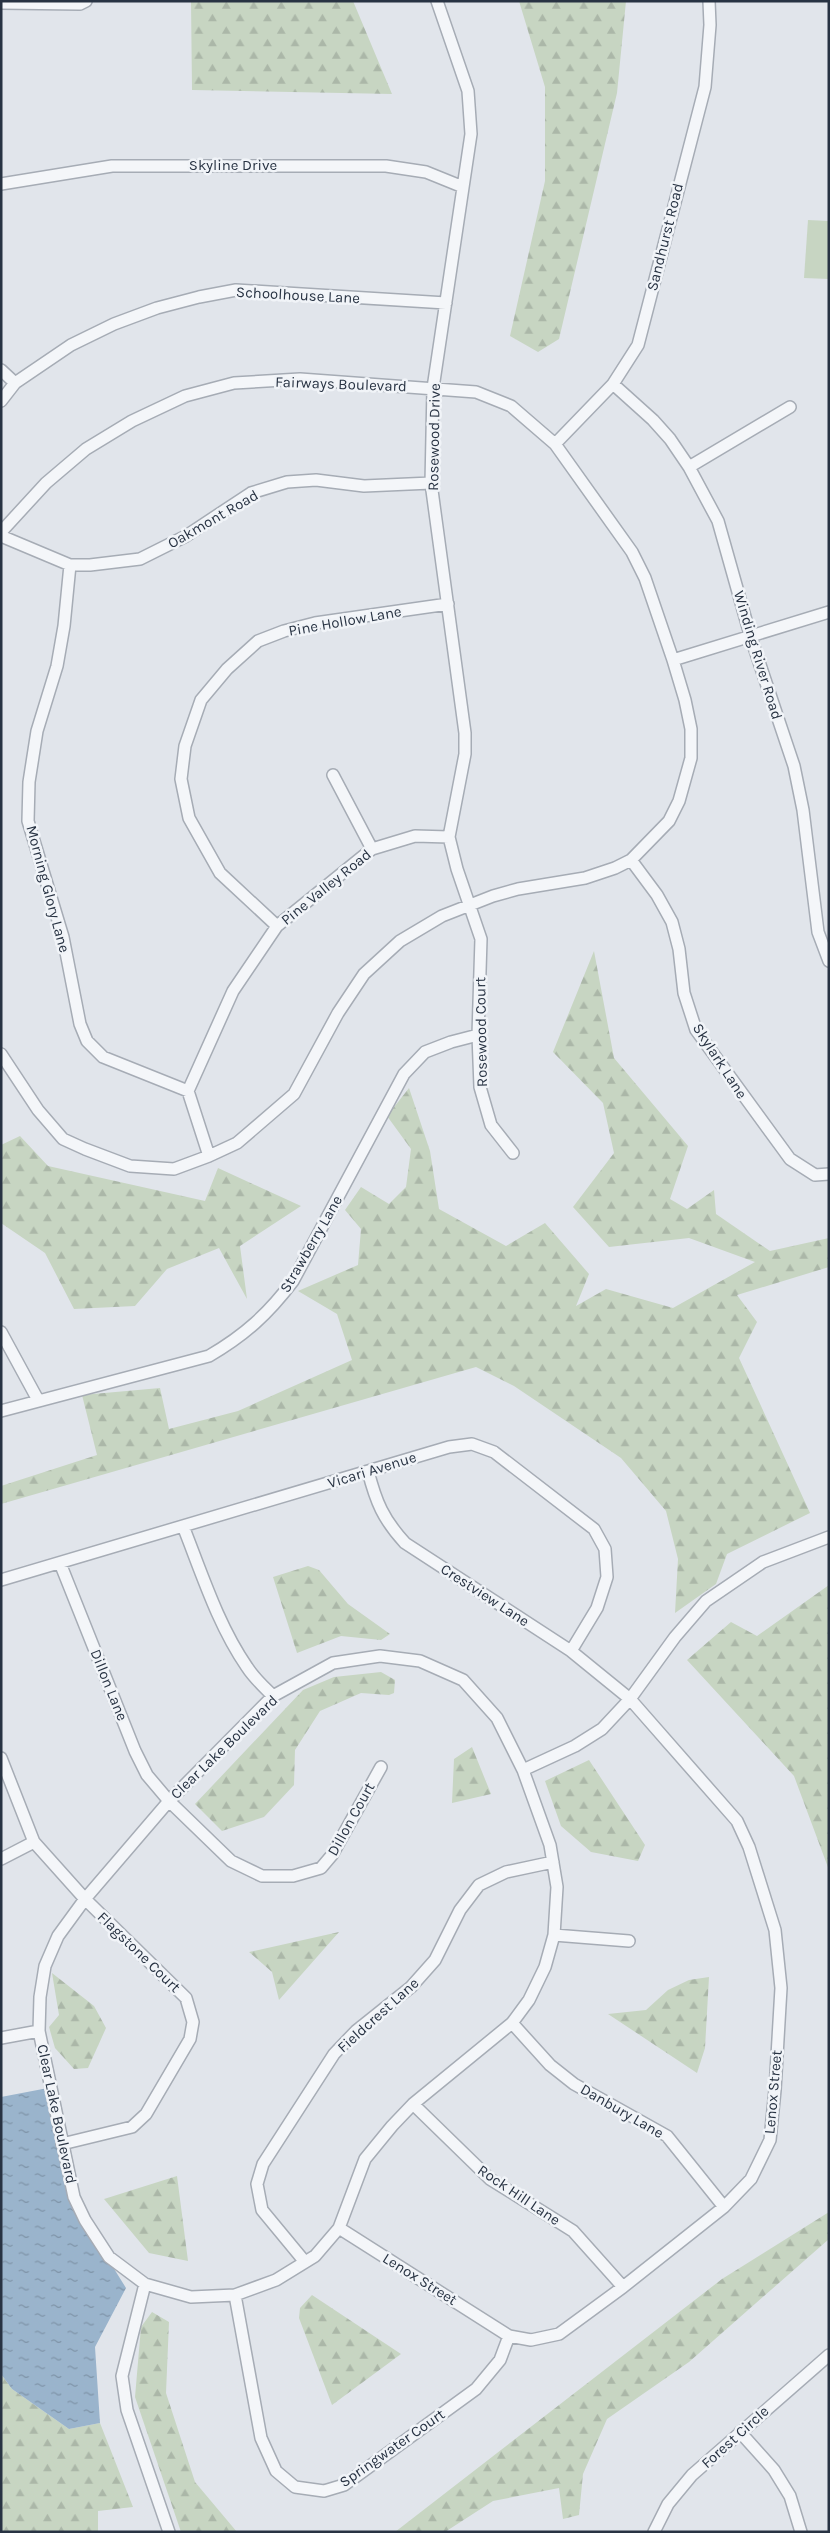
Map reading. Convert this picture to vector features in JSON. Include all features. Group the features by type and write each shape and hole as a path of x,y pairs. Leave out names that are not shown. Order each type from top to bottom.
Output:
{"street":[{"path":"1,3 80,4 86,1"},
{"name":"Rosewood Drive","path":"437,1 468,91 472,134 434,388 431,483 460,690 465,754 449,837 457,869 470,905"},
{"name":"Sandhurst Road","path":"555,444 613,384 638,345 705,87 710,25 709,1"},
{"name":"Skyline Drive","path":"1,184 112,166 386,166 426,172 463,187"},
{"name":"Schoolhouse Lane","path":"1,400 14,383 71,345 114,324 157,308 236,290 446,303"},
{"path":"1,370 14,383"},
{"name":"Fairways Boulevard","path":"1,532 46,483 86,448 132,421 185,396 234,383 300,379 434,388 476,392 494,397 511,406 555,444 632,552 645,578 673,660 692,729 691,758 686,780 669,821 631,860 615,868 585,878 518,889 470,905 442,916 400,941 364,974 338,1013 294,1094 238,1143 174,1169 130,1166 85,1150 63,1139 38,1110 1,1054"},
{"name":"Winding River Road","path":"613,384 653,420 670,439 689,467 718,521 752,638 794,766 803,810 818,932 829,961"},
{"path":"689,467 790,407"},
{"name":"Oakmont Road","path":"1,536 70,565 140,558 186,536 251,493 287,482 316,480 364,486 431,483"},
{"name":"Morning Glory Lane","path":"70,565 64,626 57,666 36,731 29,782 28,821 63,937 80,1024 87,1041 103,1057 188,1091"},
{"name":"Pine Hollow Lane","path":"277,926 220,873 189,818 181,779 184,746 202,700 227,670 258,641 284,631 315,623 448,604"},
{"path":"673,660 752,638 829,612"},
{"path":"333,775 372,849"},
{"name":"Pine Valley Road","path":"188,1091 234,991 277,926 372,849 415,836 449,837"},
{"name":"Skylark Lane","path":"631,860 657,895 672,922 679,949 684,992 696,1030 790,1159 815,1175 829,1174"},
{"name":"Rosewood Court","path":"470,905 481,939 478,1035 480,1087 492,1125 513,1153"},
{"name":"Strawberry Lane","path":"1,1411 209,1356 239,1339 272,1308 293,1281 404,1074 426,1052 451,1042 478,1035"},
{"path":"188,1091 209,1156"},
{"path":"1,1332 38,1400"},
{"name":"Vicari Avenue","path":"1,1580 449,1447 472,1444 494,1452 594,1529 605,1549 607,1577 597,1608 571,1651"},
{"name":"Crestview Lane","path":"368,1471 376,1501 387,1524 404,1543 571,1651 630,1699"},
{"path":"183,1526 216,1611 232,1642 248,1669 273,1696"},
{"path":"523,1770 575,1746 602,1729 630,1699 675,1637 706,1601 763,1562 829,1537"},
{"name":"Dillon Lane","path":"60,1563 135,1751 147,1775 169,1801"},
{"name":"Clear Lake Boulevard","path":"380,1656 420,1661 463,1680 496,1718 523,1770 550,1845 557,1887 554,1934 545,1967 529,2000 512,2023 413,2104 365,2160 339,2228 315,2256 276,2280 235,2295 191,2297 145,2284 109,2257 85,2220 74,2197 40,2031 40,1997 44,1966 58,1936 85,1899 169,1801 273,1696 333,1663 380,1656"},
{"name":"Lenox Street","path":"339,2228 509,2336 531,2340 559,2334 623,2287 724,2207 752,2179 770,2140 781,1988 775,1930 750,1847 736,1821 630,1699"},
{"path":"1,1758 34,1842 1,1859"},
{"name":"Dillon Court","path":"169,1801 231,1861 262,1876 293,1876 321,1868 332,1855 380,1767"},
{"name":"Flagstone Court","path":"34,1842 85,1899 186,1998 193,2022 190,2039 146,2114 132,2127 62,2144"},
{"name":"Fieldcrest Lane","path":"305,2262 262,2210 257,2184 263,2164 334,2054 356,2031 412,1987 435,1960 460,1910 479,1885 506,1872 553,1862"},
{"path":"554,1934 628,1941"},
{"name":"Danbury Lane","path":"512,2023 550,2065 574,2084 667,2136 724,2207"},
{"path":"1,2038 40,2031"},
{"name":"Rock Hill Lane","path":"413,2104 490,2179 573,2231 623,2287"},
{"path":"145,2284 122,2376 127,2410 169,2532"},
{"name":"Springwater Court","path":"235,2295 261,2438 276,2471 295,2487 324,2491 344,2485 476,2389 500,2360 509,2336"},
{"name":"Forest Circle","path":"654,2532 668,2504 692,2475 829,2355"},
{"path":"740,2432 774,2470 786,2489 801,2532"}],"green space":[{"path":"191,1 353,1 392,94 192,90"},
{"path":"519,1 626,1 617,93 559,339 538,352 510,336 545,181 545,87"},
{"path":"808,220 829,221 829,279 804,278"},
{"path":"594,951 614,1058 688,1146 670,1199 687,1209 714,1190 716,1214 770,1251 829,1238 829,1267 737,1295 757,1322 739,1358 810,1513 727,1554 716,1584 675,1613 678,1559 666,1511 621,1458 514,1386 476,1367 1,1504 1,1486 97,1455 82,1395 160,1388 169,1429 238,1411 352,1360 337,1314 298,1291 358,1265 361,1229 345,1210 361,1187 389,1204 406,1187 411,1149 387,1116 409,1088 430,1151 439,1209 506,1246 545,1223 589,1274 576,1306 606,1289 673,1308 755,1262 689,1238 609,1247 573,1207 614,1153 603,1103 553,1052"},
{"path":"20,1136 48,1166 205,1201 218,1168 301,1206 240,1246 247,1299 219,1248 167,1269 135,1306 74,1309 45,1253 1,1223 1,1145"},
{"path":"308,1566 319,1570 348,1604 390,1634 381,1640 341,1636 297,1653 273,1577"},
{"path":"829,1585 829,1870 794,1776 687,1660 731,1622 757,1636"},
{"path":"381,1672 395,1680 394,1693 389,1695 361,1693 320,1711 295,1750 294,1785 264,1817 222,1831 195,1804 303,1690 334,1677"},
{"path":"472,1747 491,1794 452,1803 454,1759"},
{"path":"589,1760 645,1845 638,1861 591,1852 561,1826 545,1781"},
{"path":"339,1932 279,2000 272,1972 249,1952"},
{"path":"52,1973 94,2006 106,2028 88,2068 74,2069 55,2048 49,2027 59,2015"},
{"path":"709,1977 705,2048 697,2073 608,2014 646,2010 668,1990 689,1980"},
{"path":"177,2176 188,2261 149,2253 104,2199"},
{"path":"829,2212 829,2239 689,2362 607,2419 583,2474 579,2515 563,2519 559,2488 493,2501 445,2532 395,2532 722,2279"},
{"path":"312,2295 401,2354 332,2405 299,2318 300,2308"},
{"path":"152,2312 169,2322 166,2393 195,2482 237,2532 181,2532 135,2397 141,2327"},
{"path":"1,2374 12,2389 69,2429 100,2423 133,2507 98,2511 98,2532 1,2532"}],"water":[{"path":"48,2088 75,2206 126,2288 95,2347 100,2423 69,2429 12,2389 1,2374 1,2097"}]}
